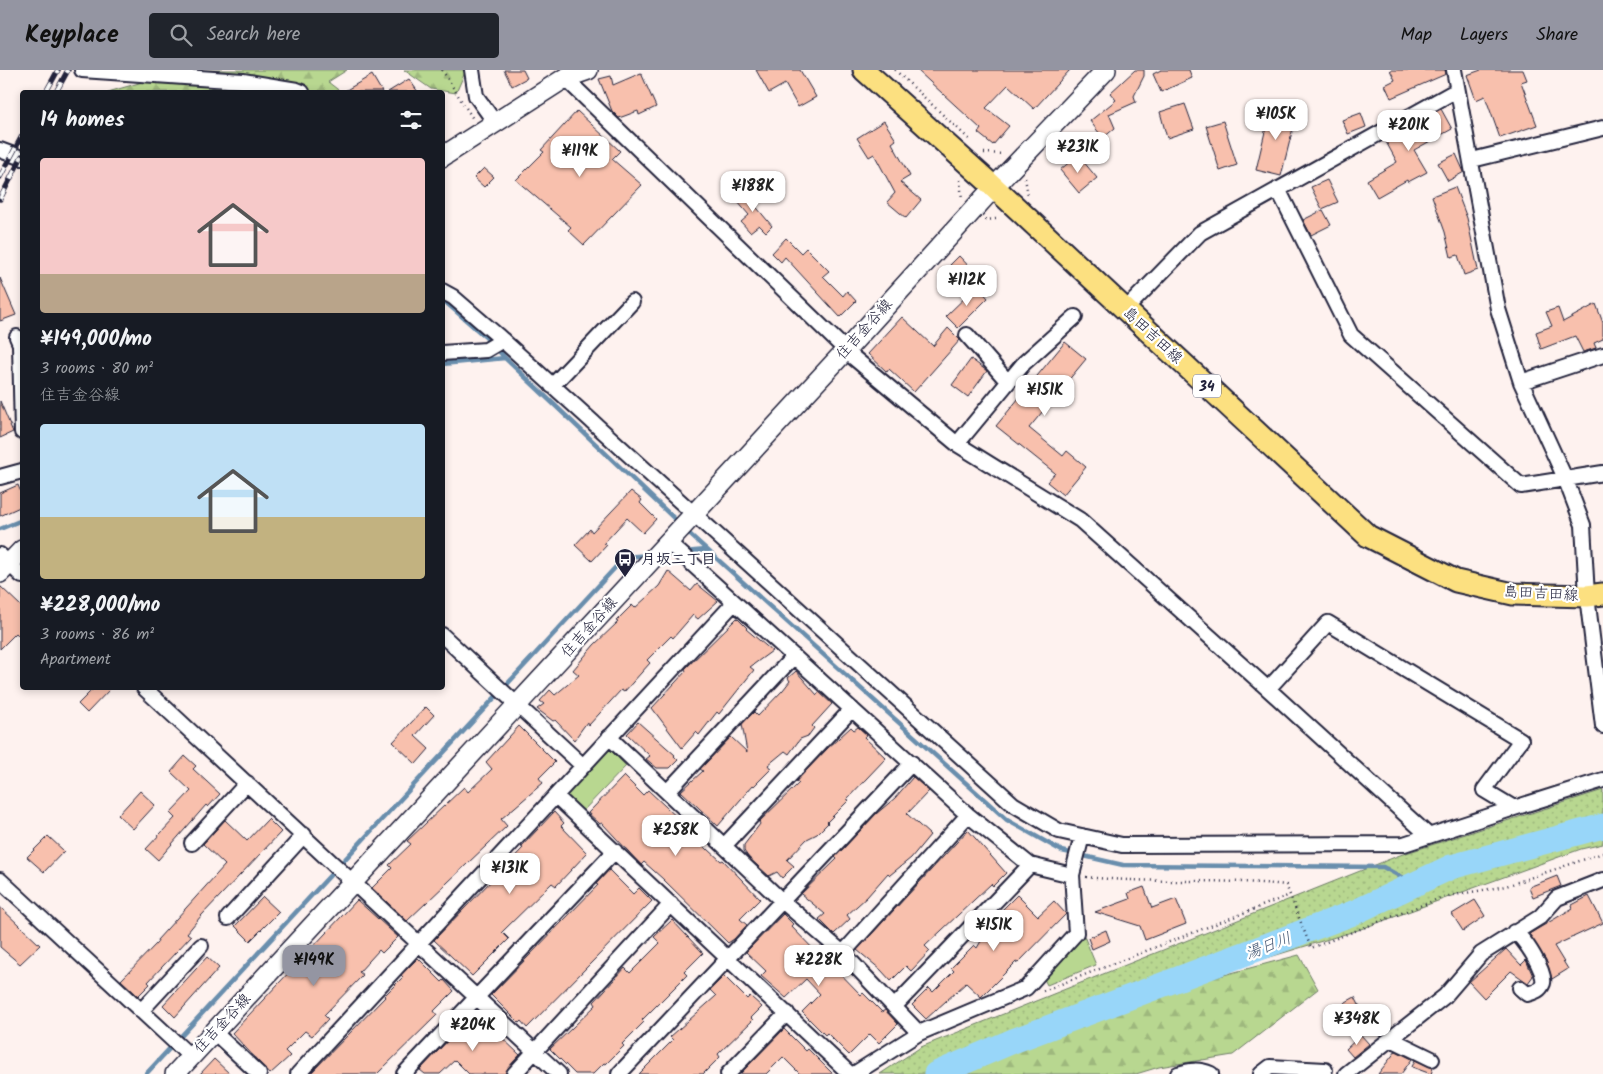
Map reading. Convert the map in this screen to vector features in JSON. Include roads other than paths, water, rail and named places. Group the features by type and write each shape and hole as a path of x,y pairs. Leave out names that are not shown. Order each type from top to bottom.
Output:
{"main road":[{"path":"445,155 489,129 565,78 588,70"},
{"name":"島田吉田線","path":"864,70 994,186 1368,536 1456,581 1513,594 1595,595"},
{"name":"住吉金谷線","path":"175,1074 186,1052 214,1032 348,877 513,700 647,563 679,536 994,186 1106,70"},
{"path":"8,567 20,552"}],"street":[{"path":"82,70 233,75 298,90"},
{"path":"472,70 476,96 489,129"},
{"path":"1454,70 1498,309 1521,382 1565,478 1583,525 1595,595 1603,726"},
{"path":"565,78 846,350 957,444 1080,520 1429,836"},
{"path":"1125,310 1200,232 1457,90"},
{"path":"1472,160 1603,128"},
{"path":"0,150 20,157"},
{"path":"1278,189 1351,335 1521,486 1603,473"},
{"path":"445,293 453,297 552,386 734,603 968,815 1030,865 1072,875"},
{"path":"552,386 632,302"},
{"path":"957,444 1024,363 1075,317"},
{"path":"967,335 1008,382"},
{"path":"17,337 20,344"},
{"path":"445,353 486,350 502,340"},
{"path":"1521,382 1603,355"},
{"path":"0,477 20,471"},
{"path":"679,536 1013,804 1059,831 1122,845 1404,844 1603,780"},
{"path":"298,1074 734,603"},
{"path":"1268,689 1328,623 1521,740 1484,790 1514,808"},
{"path":"445,638 583,766"},
{"path":"667,792 794,656"},
{"path":"146,690 559,1074"},
{"path":"724,846 852,709"},
{"path":"609,737 781,900 843,953 919,1033"},
{"path":"618,1074 912,763"},
{"path":"192,843 248,783"},
{"path":"556,796 729,957 850,1074"},
{"path":"843,953 968,815"},
{"path":"228,918 304,836"},
{"path":"854,1074 919,1033 1026,988 1076,933 1072,875 1082,836"},
{"path":"404,1074 615,851"},
{"path":"894,1007 1030,865"},
{"path":"0,880 186,1052"},
{"path":"1346,1074 1445,996 1481,954 1540,917 1557,898 1603,880"},
{"path":"514,1074 672,904"},
{"path":"1514,932 1520,935 1531,951 1544,977 1542,985 1537,991 1527,994 1520,988"},
{"path":"140,1011 201,946"},
{"path":"728,1074 787,1013"},
{"path":"214,1032 259,1074"},
{"path":"1391,1039 1432,1059"},
{"path":"1261,1074 1270,1067 1325,1070"},
{"path":"1178,1074 1189,1070 1203,1070 1211,1074"}],"waterway":[{"path":"445,302 490,341 505,358"},
{"path":"445,364 505,358 680,524"},
{"path":"0,529 20,521"},
{"path":"685,530 1007,820 1062,851 1123,865 1383,867 1403,878 1422,881"},
{"path":"684,552 706,550"},
{"path":"146,1074 625,557 649,555"},
{"name":"湯日川","path":"936,1074 1013,1041 1353,913 1451,867 1603,826"}],"railway":[{"path":"47,90 58,70"},
{"path":"57,90 68,70"},
{"path":"0,177 20,140"},
{"path":"0,199 20,160"}],"place":[{"name":"月坂二丁目","path":"625,578"}]}
